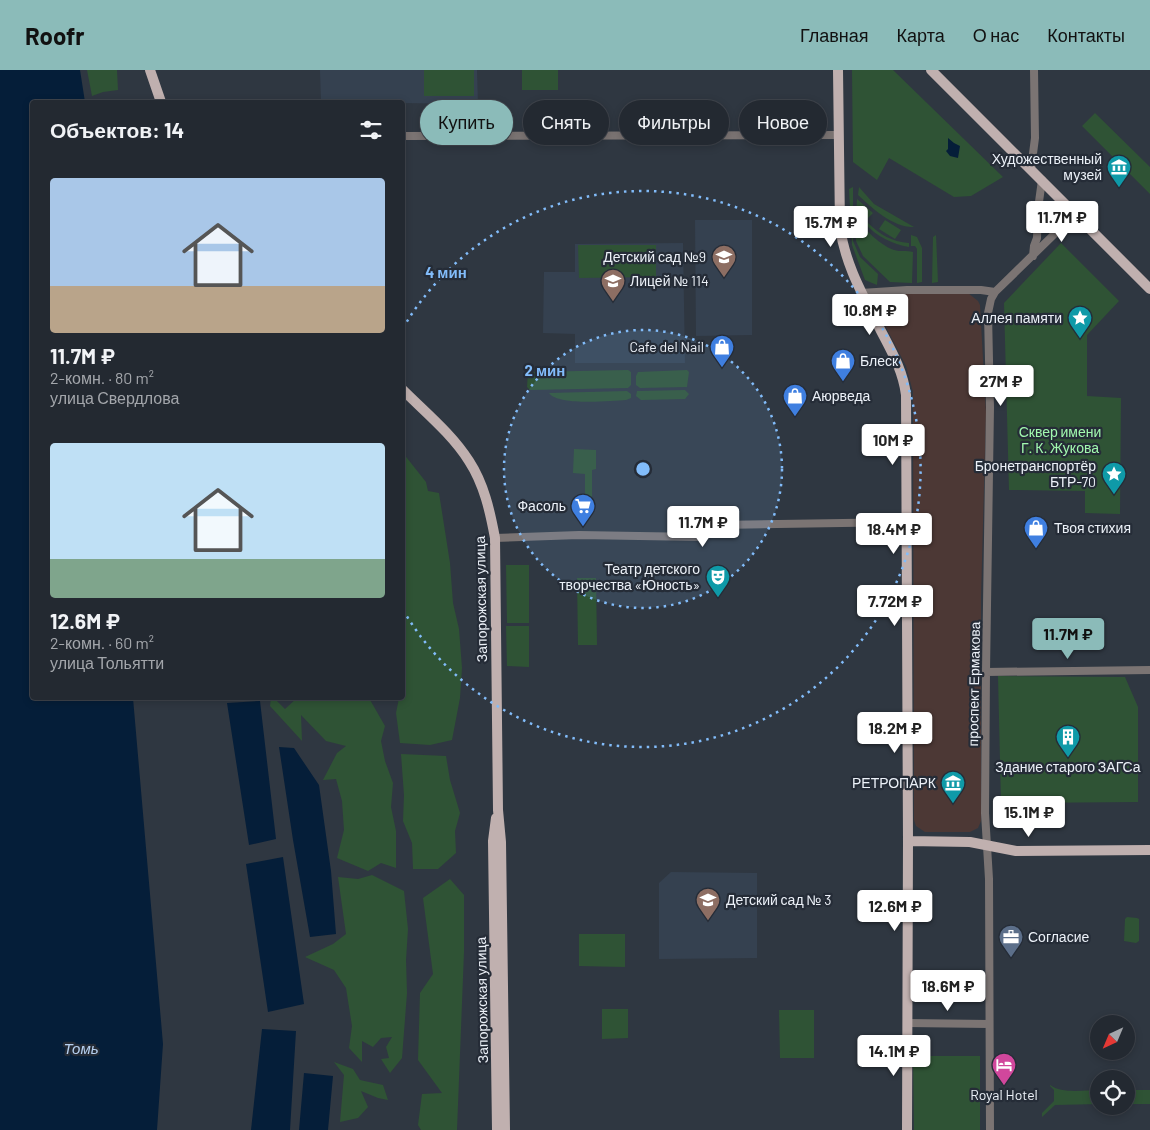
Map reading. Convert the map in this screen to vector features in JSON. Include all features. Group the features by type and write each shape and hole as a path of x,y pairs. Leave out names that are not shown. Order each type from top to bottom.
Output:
{"main road":[{"path":"150,70 160,100"},
{"path":"838,70 840,227 842,239 848,263 861,293 897,362 904,381 906,395 907,1130"},
{"path":"931,70 1150,289"},
{"name":"Запорожская улица","path":"405,392 456,443 469,461 480,482 495,538 498,810 502,842 505,1130"},
{"name":"Запорожская улица","path":"497,1130 493,841 498,810"},
{"path":"908,841 957,841 1016,851 1150,850"}],"street":[{"path":"1031,169 1035,138 1034,70"},
{"path":"405,136 839,135"},
{"path":"1033,256 1037,238 1042,180"},
{"path":"861,293 907,290 995,292 1075,214"},
{"name":"проспект Ермакова","path":"990,1130 988,846 985,804 990,406 988,313 991,299 995,292"},
{"path":"495,538 579,535 699,537 712,527 720,525 907,522"},
{"path":"986,672 1150,670"},
{"path":"907,1023 989,1024"}],"shaded area":[{"path":"320,70 477,70 478,100 420,100 420,103 405,103 405,100 321,100"},
{"name":"Детский сад №9","path":"695,220 752,220 752,335 696,336"},
{"name":"Лицей № 114","path":"683,243 685,363 575,363 575,334 543,333 544,272 575,272 575,244"},
{"path":"884,293 968,293 980,305 986,413 981,597 981,821 978,828 970,832 925,832 916,826 914,820 913,392 906,366 875,306 876,298"},
{"name":"Детский сад № 3","path":"671,872 757,873 757,958 659,959 659,883"}],"green space":[{"path":"87,70 117,70 118,90 92,96"},
{"path":"424,70 474,70 474,96 424,96"},
{"path":"522,70 558,70 558,90 522,90"},
{"path":"852,70 893,70 1003,177 971,196 954,197 889,158 877,180 853,162"},
{"path":"1095,113 1150,167 1150,194 1082,126"},
{"path":"853,187 853,241 860,257 878,274 877,285 865,280 852,245 849,189"},
{"path":"859,187 874,204 914,227 891,221 877,212 858,195"},
{"path":"857,199 873,213 864,222 856,216"},
{"path":"856,220 883,245 896,251 913,252 912,283 890,282 863,256 856,241"},
{"path":"885,220 901,230 895,239 879,229"},
{"path":"867,222 886,237 909,243 909,247 891,242 880,236 865,224"},
{"path":"911,235 917,237 922,248 922,282 917,283 917,249 915,246 911,246"},
{"path":"936,235 938,282 932,283 933,237"},
{"name":"Сквер имени Г. К. Жукова","path":"1061,243 1119,301 1087,335 1087,396 1121,398 1120,514 1085,513 1085,491 1009,490 1004,303"},
{"path":"578,245 656,245 656,277 579,278"},
{"path":"628,370 631,372 631,385 628,388 530,390 527,387 528,372"},
{"path":"687,370 689,372 687,387 640,388 636,385 638,372"},
{"path":"685,390 689,394 685,399 641,400 636,396 637,391"},
{"path":"627,391 631,394 631,398 626,400 597,402 563,400 549,393"},
{"path":"574,449 596,450 596,469 592,470 592,502 585,502 585,474 573,473"},
{"path":"405,456 426,482 428,491 439,493 450,563 453,603 459,629 462,668 460,698 452,740 430,745 400,743 396,713 399,700 405,700"},
{"path":"506,565 529,565 529,623 507,623"},
{"path":"577,578 596,578 597,645 578,645"},
{"path":"506,626 529,626 529,667 507,666"},
{"path":"998,676 1125,677 1138,707 1138,802 1001,803"},
{"path":"271,700 276,700 285,709 295,700 370,700 385,726 381,741 385,761 393,783 391,807 396,831 396,868 381,863 368,871 337,858 344,830 342,801 336,779 323,780 337,753 346,746 326,741 301,715 302,741 270,706"},
{"path":"401,754 446,756 450,780 460,813 455,831 456,853 438,869 413,869 412,843 403,821 404,795"},
{"path":"372,875 404,891 408,929 406,960 407,993 402,1058 390,1073 381,1059 389,1058 386,1047 392,1037 381,1038 373,1047 362,1041 362,1062 349,1048 352,1026 346,988 334,970 305,957 333,944 346,934 338,877 358,879"},
{"path":"450,879 464,895 464,952 457,1130 421,1130 418,1125 422,1094 442,1093 418,1060 420,993 433,974 423,898"},
{"path":"1127,917 1139,919 1139,941 1136,943 1124,941 1125,919"},
{"path":"579,934 625,934 625,967 579,966"},
{"path":"602,1009 628,1009 628,1038 602,1039"},
{"path":"779,1010 814,1010 814,1058 780,1058"},
{"path":"913,1056 980,1056 980,1130 914,1130"},
{"path":"334,1062 353,1069 360,1080 383,1085 388,1100 361,1091 368,1107 358,1118 340,1122 344,1075"},
{"path":"1050,1086 1067,1091 1090,1090 1090,1104 1055,1105 1042,1117 1042,1113 1054,1101 1054,1090"},
{"path":"1135,1090 1150,1090 1150,1104 1135,1104"}],"water":[{"name":"Томь","path":"0,70 80,70 85,100 30,100 30,700 133,700 163,1044 157,1130 0,1130"},
{"path":"948,138 960,146 958,158 950,156 946,151 948,149"},
{"path":"260,701 276,839 249,845 227,703"},
{"path":"279,747 294,748 319,785 331,871 336,934 310,937"},
{"path":"283,857 304,1004 268,1012 246,864"},
{"path":"262,1029 296,1031 290,1130 251,1130"},
{"path":"304,1073 333,1076 328,1130 299,1130"}],"place":[{"name":"Художественный музей","path":"1119,188"},
{"name":"Детский сад №9","path":"724,278"},
{"name":"Лицей № 114","path":"613,302"},
{"name":"Аллея памяти","path":"1080,339"},
{"name":"Cafe del Nail","path":"722,368"},
{"name":"Блеск","path":"843,382"},
{"name":"Аюрведа","path":"795,417"},
{"name":"Бронетранспортёр БТР-70","path":"1114,495"},
{"name":"Фасоль","path":"583,527"},
{"name":"Твоя стихия","path":"1036,549"},
{"name":"Театр детского творчества «Юность»","path":"718,598"},
{"name":"Здание старого ЗАГСа","path":"1068,758"},
{"name":"РЕТРОПАРК","path":"953,804"},
{"name":"Детский сад № 3","path":"708,921"},
{"name":"Согласие","path":"1011,958"},
{"name":"Royal Hotel","path":"1004,1086"}]}
